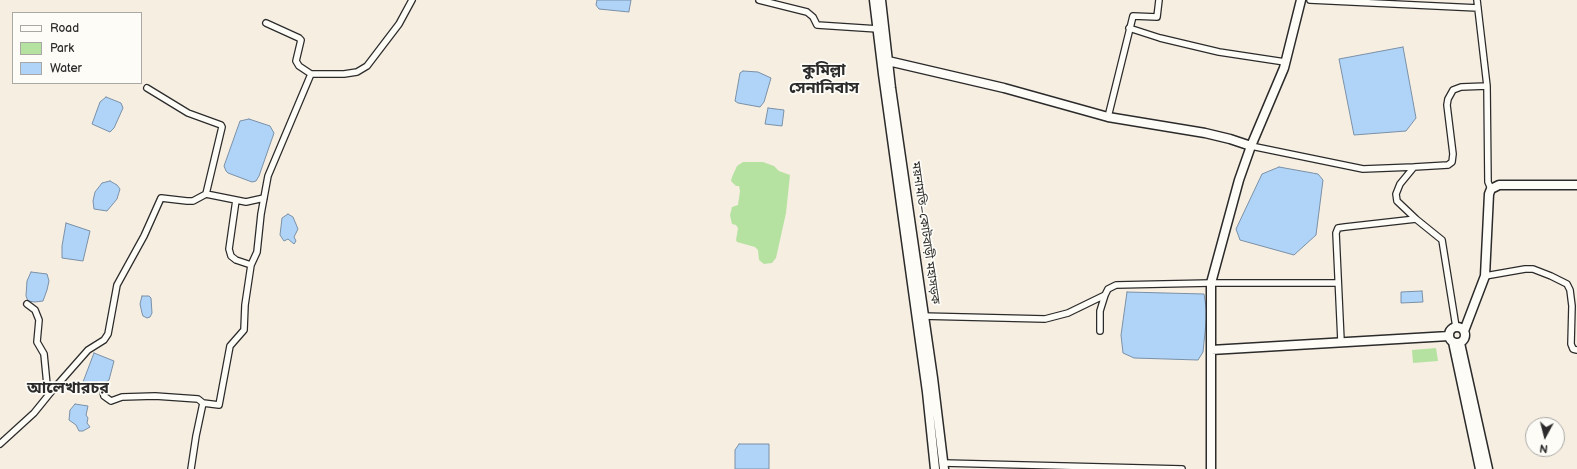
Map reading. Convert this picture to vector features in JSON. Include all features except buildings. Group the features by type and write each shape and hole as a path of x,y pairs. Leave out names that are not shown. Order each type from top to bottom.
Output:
{"main road":[{"name":"ময়নামতি–কোটবাড়ী মহাসড়ক","path":"874,0 885,61"},
{"name":"ময়নামতি–কোটবাড়ী মহাসড়ক","path":"881,0 885,61 920,316 935,469"},
{"path":"1211,469 1211,283 1239,180 1285,62 1301,0"},
{"path":"885,61 1004,88 1108,116 1205,133 1251,146"},
{"path":"1460,329 1484,276 1489,194 1491,189 1499,186 1577,185"},
{"name":"ময়নামতি–কোটবাড়ী মহাসড়ক","path":"920,316 933,378 943,466"},
{"path":"1211,350 1341,341 1454,340 1465,338 1460,329"},
{"path":"1460,329 1450,331 1454,340 1488,469"},
{"path":"1454,340 1480,469"}],"street":[{"path":"266,23 301,40 296,61 299,66 311,74 344,74 357,72 367,66 399,24 412,0"},
{"path":"759,0 807,12 813,17 817,25 878,28"},
{"path":"1108,116 1133,16 1156,17 1159,0"},
{"path":"1310,0 1478,8"},
{"path":"1477,0 1487,86 1488,182 1491,189"},
{"path":"1130,28 1160,38 1220,52 1285,62"},
{"path":"103,392 104,396 111,400 122,397 155,396 198,399 203,403 219,405 230,346 244,330 245,305 251,265 257,252 268,176 311,74"},
{"path":"1251,146 1363,169 1448,165 1452,162 1453,154 1447,105 1448,99 1454,90 1461,87 1487,86"},
{"path":"147,88 188,113 221,125 222,127 206,194"},
{"path":"1414,167 1400,184 1396,194 1397,202 1442,240 1460,329"},
{"path":"0,444 30,417 88,350 104,340 108,334 117,285 144,236 161,198 192,201 206,194 246,202 264,198"},
{"path":"236,200 229,249 231,256 236,260 251,265"},
{"path":"1341,341 1336,233 1338,228 1416,219"},
{"path":"1484,276 1533,269 1567,284 1574,306 1571,344 1573,349 1577,350"},
{"path":"1100,331 1100,311 1105,295 1108,289 1116,285 1338,283"},
{"path":"920,316 1045,319 1068,313 1105,295"},
{"path":"27,304 35,310 39,320 37,342 44,354 48,395"},
{"path":"191,469 203,403"},
{"path":"943,466 1182,469"}],"green space":[{"path":"743,162 763,162 790,175 786,213 776,258 772,263 764,264 759,260 758,250 755,247 737,242 736,240 738,228 736,225 732,224 730,215 732,207 738,205 740,191 739,186 736,186 731,181 737,166"},
{"path":"1436,348 1438,361 1413,363 1412,350"}],"water":[{"path":"597,0 631,0 629,12 599,9 596,5"},
{"path":"1403,47 1416,118 1406,131 1354,135 1339,59"},
{"path":"743,71 758,72 771,78 764,102 760,107 738,103 735,101 740,73"},
{"path":"106,97 121,103 123,108 114,128 110,132 92,124 100,102"},
{"path":"768,108 784,110 782,126 765,124"},
{"path":"249,119 270,126 274,133 259,176 256,181 252,182 228,173 224,166 240,121"},
{"path":"1279,167 1318,174 1323,180 1316,235 1294,255 1240,240 1236,229 1262,174"},
{"path":"110,181 117,185 120,189 117,199 107,211 94,209 93,201 95,192 102,183"},
{"path":"288,214 293,217 298,229 294,237 296,241 294,244 288,239 284,241 280,235 282,218"},
{"path":"66,223 90,231 83,261 62,258 62,246"},
{"path":"31,272 47,274 49,281 43,301 28,301 26,296 27,281"},
{"path":"1422,291 1423,302 1401,303 1401,292"},
{"path":"1127,292 1204,294 1207,313 1203,352 1198,360 1134,358 1123,353 1121,335"},
{"path":"142,296 149,296 151,298 152,313 150,317 147,318 143,316 142,313 140,304"},
{"path":"94,353 114,361 109,380 97,388 83,382"},
{"path":"75,404 88,406 86,415 88,418 87,423 90,427 83,431 79,431 76,425 69,420 70,410"},
{"path":"739,444 769,444 769,469 735,469 735,450"}],"district":[{"name":"কুমিল্লা সেনানিবাস","path":"824,80"},
{"name":"আলেখারচর","path":"68,389"}]}
